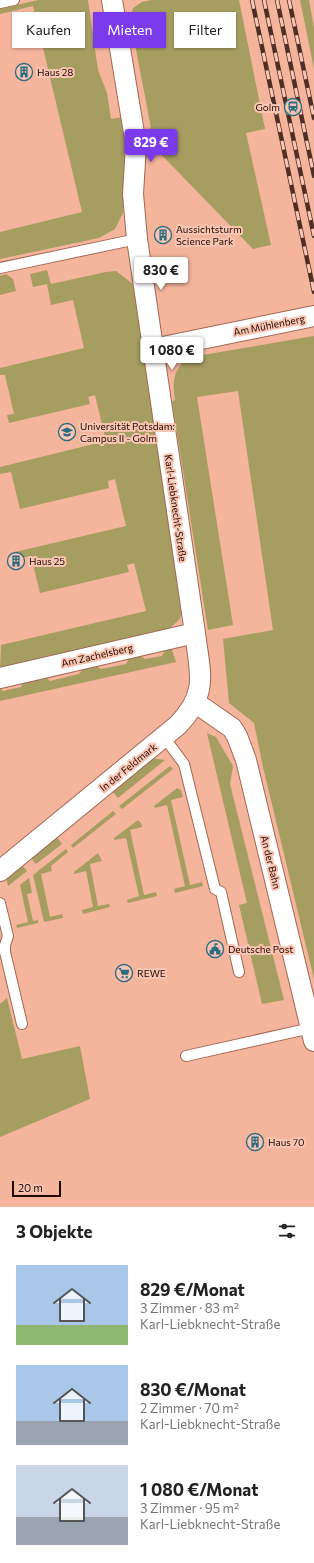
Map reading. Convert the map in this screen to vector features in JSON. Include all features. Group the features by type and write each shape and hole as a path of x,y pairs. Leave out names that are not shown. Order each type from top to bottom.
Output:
{"street":[{"name":"Karl-Liebknecht-Straße","path":"112,0 136,145 133,194 137,239 195,634"},
{"name":"Am Mühlenberg","path":"153,348 314,316"},
{"name":"Am Zachelsberg","path":"0,678 195,634"},
{"name":"In der Feldmark","path":"0,871 164,738 189,714 196,703 200,687 200,671 195,634"},
{"name":"An der Bahn","path":"196,703 232,728 237,736 246,760 312,1035"}],"lane":[{"path":"0,3 14,0"},
{"path":"0,268 137,239"},
{"path":"164,738 184,764 215,889 221,892 239,972"},
{"path":"0,903 8,936 5,945 5,952 22,1024"},
{"path":"186,1056 312,1035"}],"shaded area":[{"path":"38,0 88,0 93,35 93,48 95,48 98,70 107,93 111,119 123,117 125,137 123,213 115,229 99,238 0,259 0,232 82,212 43,48 85,48 85,12 34,12 33,6 0,14 0,9"},
{"path":"151,0 239,0 265,129 246,133 271,245 253,249 148,141 148,129 151,128 136,48 166,48 166,12 132,12 133,8 142,2"},
{"path":"300,0 309,0 314,28 314,69"},
{"path":"47,270 51,284 116,271 133,284 183,612 179,620 164,633 0,670 1,645 146,611 134,563 127,565 129,572 40,593 31,556 17,559 15,552 126,526 115,479 108,481 109,488 20,509 11,472 0,474 0,467 106,441 95,395 88,397 90,404 9,423 7,415 14,414 5,375 0,375 0,368 84,348 73,300 51,305 47,284 33,287 30,274"},
{"path":"6,274 13,279 16,291 0,295 0,276"},
{"path":"314,336 314,979 263,767 254,723 229,703 223,639 273,630 238,391 197,397 233,625 208,630 172,401 175,400 174,381 177,370 180,365 191,357"},
{"path":"171,647 176,662 0,701 0,688 3,691 21,687 23,680 44,675 50,681 79,674 85,666 92,664 101,669 126,664 130,656 138,654 145,659 162,656 166,648"},
{"path":"207,733 216,737 233,766 230,784 284,1000 262,1004 239,905 247,903"},
{"path":"152,758 165,760 118,798 112,791"},
{"path":"170,766 173,769 122,809 119,806"},
{"path":"177,788 181,790 183,797 171,800 190,885 202,882 203,886 175,893 174,889 185,886 167,805 155,808 154,806"},
{"path":"113,811 116,814 73,848 71,845"},
{"path":"138,820 142,827 130,830 144,895 156,892 157,896 128,903 127,900 139,896 126,838 114,840 114,838"},
{"path":"56,836 62,844 36,864 31,858 22,865 27,871 8,886 6,876"},
{"path":"66,849 68,852 51,866 52,871 41,874 50,917 62,914 63,918 44,922 33,875"},
{"path":"98,853 102,861 90,864 98,906 109,904 110,907 83,914 82,910 93,907 86,871 74,874 74,872"},
{"path":"29,878 32,893 27,894 33,921 38,920 38,923 17,928 16,925 28,922 20,885"},
{"path":"7,998 22,1059 80,1046 90,1099 0,1137 0,1004"}],"railway":[{"path":"252,0 314,292"},
{"path":"264,0 314,236"},
{"path":"277,0 314,176"},
{"path":"289,0 314,118"}],"place":[{"name":"Haus 28","path":"24,72"},
{"name":"Golm","path":"293,107"},
{"name":"Aussichtsturm Science Park","path":"163,235"},
{"name":"Universität Potsdam: Campus II - Golm","path":"67,432"},
{"name":"Haus 25","path":"16,561"},
{"name":"Deutsche Post","path":"215,949"},
{"name":"REWE","path":"124,973"},
{"name":"Haus 70","path":"255,1142"}]}
